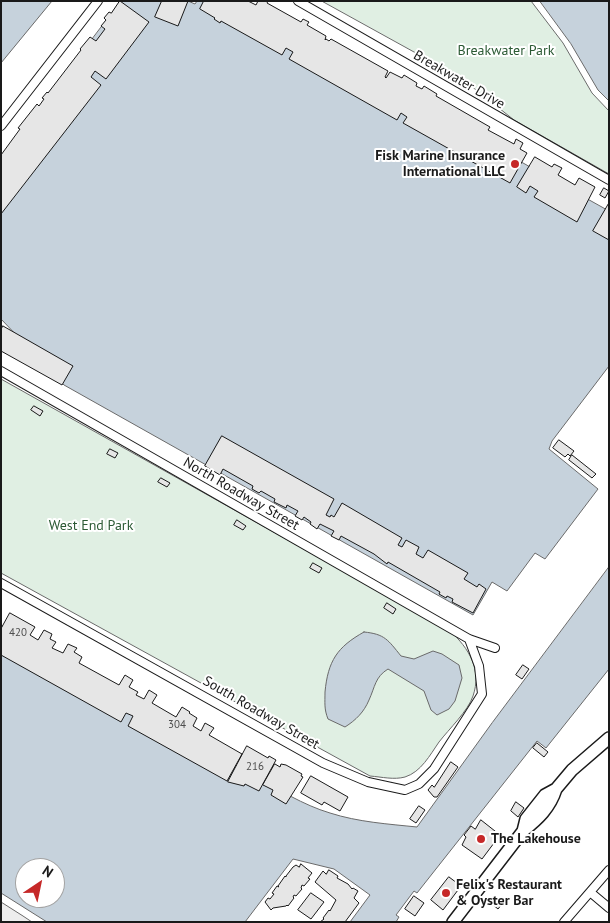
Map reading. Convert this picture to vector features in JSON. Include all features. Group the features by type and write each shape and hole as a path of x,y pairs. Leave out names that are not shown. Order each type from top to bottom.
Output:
{"street":[{"path":"1,126 98,1"},
{"name":"Breakwater Drive","path":"298,1 609,180"},
{"name":"North Roadway Street","path":"1,371 469,639 495,648"},
{"name":"South Roadway Street","path":"1,583 324,763 368,782 405,790 419,784 434,768 482,694 479,666 469,639"},
{"path":"453,922 523,831 526,819 545,795 556,789 572,770 609,738"},
{"path":"564,922 609,870"},
{"path":"590,892 609,908"}],"green space":[{"name":"Breakwater Park","path":"322,1 531,1 563,43 592,93 609,111 609,174 514,120 461,78"},
{"name":"West End Park","path":"1,379 450,631 468,652 475,668 476,677 473,696 467,708 420,767 411,775 401,778 370,776 1,573"}],"shaded area":[{"path":"1,1 52,1 1,63"},
{"path":"121,1 188,1 195,4 197,1 233,1 609,211 609,366 552,441 549,449 598,489 545,559 535,553 507,591 492,582 473,615 64,385 1,319 1,160"},
{"path":"540,1 609,1 609,101 598,90 571,44"},
{"path":"609,567 609,669 546,748 537,741 417,893 414,891 396,915 399,917 396,922 350,922 370,895 334,869 293,859 245,922 47,922 25,908 65,908 65,858 15,858 15,902 1,893 1,625 254,776 300,801 320,810 351,819 417,827"},
{"path":"364,632 382,636 401,656 414,659 433,651 442,654 459,665 462,678 455,701 449,709 437,715 431,710 424,691 388,669 378,679 365,708 353,722 345,727 328,719 325,709 325,692 326,681 332,663 347,643"},
{"path":"1,902 23,916 32,922 1,922"}],"building":[{"path":"120,1 149,22 106,79 95,71 91,77 101,85 1,214 1,155 20,129 18,128 37,104 39,106 44,99 42,98 48,93 90,37 96,41 105,29 101,26 106,20 104,18 109,12 111,13"},
{"path":"162,1 188,1 178,26 155,17"},
{"path":"204,1 248,1 256,5 258,1 268,1 267,3 301,22 303,19 309,22 307,25 326,36 325,40 329,41 331,39 388,71 386,78 390,72 402,78 404,75 417,83 416,86 422,89 424,86 437,94 436,96 490,127 488,130 514,144 516,139 523,143 520,149 527,153 510,183 403,123 407,117 401,113 397,120 289,59 293,52 286,48 282,55 221,21 220,23 200,9"},
{"path":"535,157 552,167 554,164 562,168 558,175 575,185 579,178 595,187 577,222 534,197 538,191 530,186 526,193 517,187"},
{"path":"604,188 609,191 605,198 600,195"},
{"path":"609,203 609,240 593,231"},
{"path":"3,326 73,366 62,385 1,351 1,330"},
{"path":"34,406 43,411 40,416 31,410"},
{"path":"222,436 334,499 326,515 334,517 342,503 402,538 398,545 402,547 406,540 419,547 416,554 423,558 428,550 468,573 464,579 477,587 479,584 486,589 473,613 452,602 453,599 447,596 446,598 439,594 440,592 388,562 387,564 374,554 341,536 339,540 331,536 334,531 320,524 317,529 304,517 302,520 295,516 298,511 287,505 286,508 274,502 275,499 261,491 259,493 252,489 253,486 223,469 220,475 205,466"},
{"path":"559,440 574,451 570,456 568,454 565,457 553,448"},
{"path":"110,449 118,453 115,458 107,454"},
{"path":"572,455 596,474 592,478 569,460"},
{"path":"161,478 170,483 167,487 158,482"},
{"path":"237,520 246,526 243,530 234,525"},
{"path":"313,563 322,568 319,573 310,568"},
{"path":"387,603 396,609 393,614 384,608"},
{"path":"10,613 35,627 30,635 38,640 44,630 52,634 50,639 56,642 52,648 63,653 68,644 77,648 74,652 82,657 79,663 119,685 125,675 133,680 129,687 138,692 136,695 144,699 149,690 157,695 152,703 176,717 182,707 197,718 193,726 201,731 205,723 214,728 209,735 242,754 227,781 128,726 133,716 126,713 121,722 1,655 1,629"},
{"path":"523,665 529,669 522,679 516,675"},
{"path":"537,743 548,752 544,757 533,748"},
{"path":"247,746 268,758 269,756 276,760 259,791 245,784 244,786 228,782"},
{"path":"451,762 458,767 437,797 434,797 428,790 432,785 434,787"},
{"path":"275,764 280,767 281,764 286,765 302,774 301,776 303,777 286,804 271,795 273,790 263,785"},
{"path":"311,776 348,797 340,811 324,802 322,805 301,793"},
{"path":"516,802 524,808 518,817 511,811"},
{"path":"419,806 425,810 416,823 410,819"},
{"name":"The Lakehouse","path":"481,820 500,835 482,859 462,845 466,837 464,835 471,826 475,829"},
{"path":"301,864 312,873 308,878 310,879 304,886 302,885 302,889 296,896 294,895 288,906 271,910 265,902 274,894 272,893 277,886 279,887 293,867 296,865 299,867"},
{"path":"329,870 352,889 358,891 354,898 359,903 345,922 320,922 330,911 336,900 315,882 323,871 326,874"},
{"name":"Felix's Restaurant & Oyster Bar","path":"449,877 461,886 443,910 431,900"},
{"path":"311,893 324,902 311,919 298,910"},
{"path":"414,896 424,903 415,916 405,909"},
{"path":"496,899 502,904 498,909 492,904"}],"place":[{"name":"Fisk Marine Insurance International LLC","path":"515,164"},
{"name":"The Lakehouse","path":"481,839"},
{"name":"Felix's Restaurant & Oyster Bar","path":"446,893"}]}
